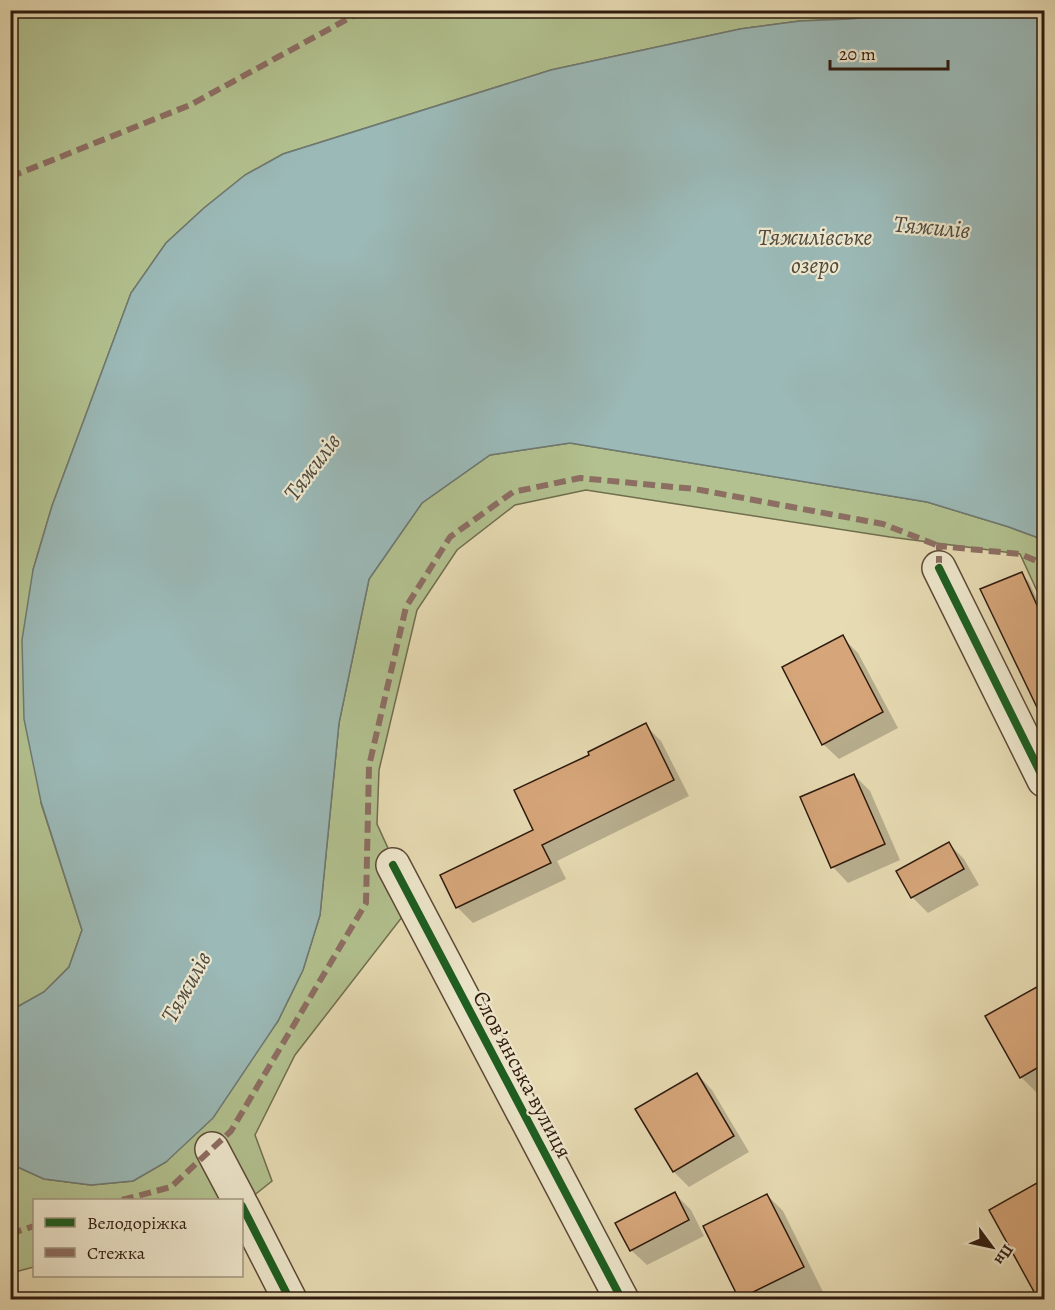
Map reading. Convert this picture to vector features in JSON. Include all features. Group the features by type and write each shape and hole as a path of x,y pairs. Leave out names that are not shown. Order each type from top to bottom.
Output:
{"street":[{"path":"939,568 1044,780"},
{"name":"Словʼянська вулиця","path":"393,865 622,1299"},
{"path":"212,1149 238,1199"},
{"path":"243,1208 290,1299"}],"green space":[{"path":"11,11 928,11 850,19 800,21 740,29 551,70 283,154 245,175 166,243 131,293 52,506 33,570 41,803 82,930 69,967 44,992 11,1008"},
{"path":"570,443 927,502 1044,540 1044,606 1020,554 890,537 586,490 515,505 457,550 417,610 379,770 377,824 413,903 295,1055 255,1135 272,1181 243,1204 243,1199 33,1199 33,1267 11,1273 11,1164 44,1179 91,1185 133,1181 166,1162 278,1021 303,970 320,915 339,723 369,579 422,503 490,455"}],"water":[{"name":"Тяжилівське озеро","path":"928,11 1044,11 1044,540 927,502 570,443 490,455 422,503 369,579 339,723 320,915 303,970 278,1021 213,1118 166,1162 133,1181 91,1185 44,1179 11,1164 11,1008 44,992 69,967 82,930 41,802 24,719 22,640 33,570 52,506 131,293 166,243 245,175 283,154 551,70 740,29 800,21 850,19"}],"building":[{"path":"1022,572 1044,621 1044,722 980,589"},
{"path":"843,635 883,712 822,745 782,667"},
{"path":"646,723 674,780 542,845 551,863 456,908 440,875 533,830 514,790 589,755 588,752"},
{"path":"854,774 885,844 831,868 800,797"},
{"path":"949,842 964,869 911,898 896,871"},
{"path":"1044,983 1044,1064 1020,1078 985,1016"},
{"path":"697,1073 734,1136 673,1172 635,1109"},
{"path":"1044,1179 1044,1299 1038,1299 989,1210"},
{"path":"675,1192 689,1220 630,1251 615,1223"},
{"path":"767,1194 804,1267 739,1299 703,1226"}],"marked path":[{"path":"10,177 190,105 364,10"},
{"path":"126,1199 171,1187 231,1131 366,903 369,766 406,607 450,537 513,492 580,478 695,489 883,524 939,546"},
{"path":"939,568 939,546 1020,554 1044,564"},
{"path":"10,1234 33,1226"}],"cycle path":[{"path":"939,568 1044,780"},
{"path":"393,865 622,1300"},
{"path":"243,1208 290,1300"}],"water label":[{"name":"Тяжилів","path":"932,227"},
{"name":"Тяжилів","path":"312,467"},
{"name":"Тяжилів","path":"186,987"}]}
